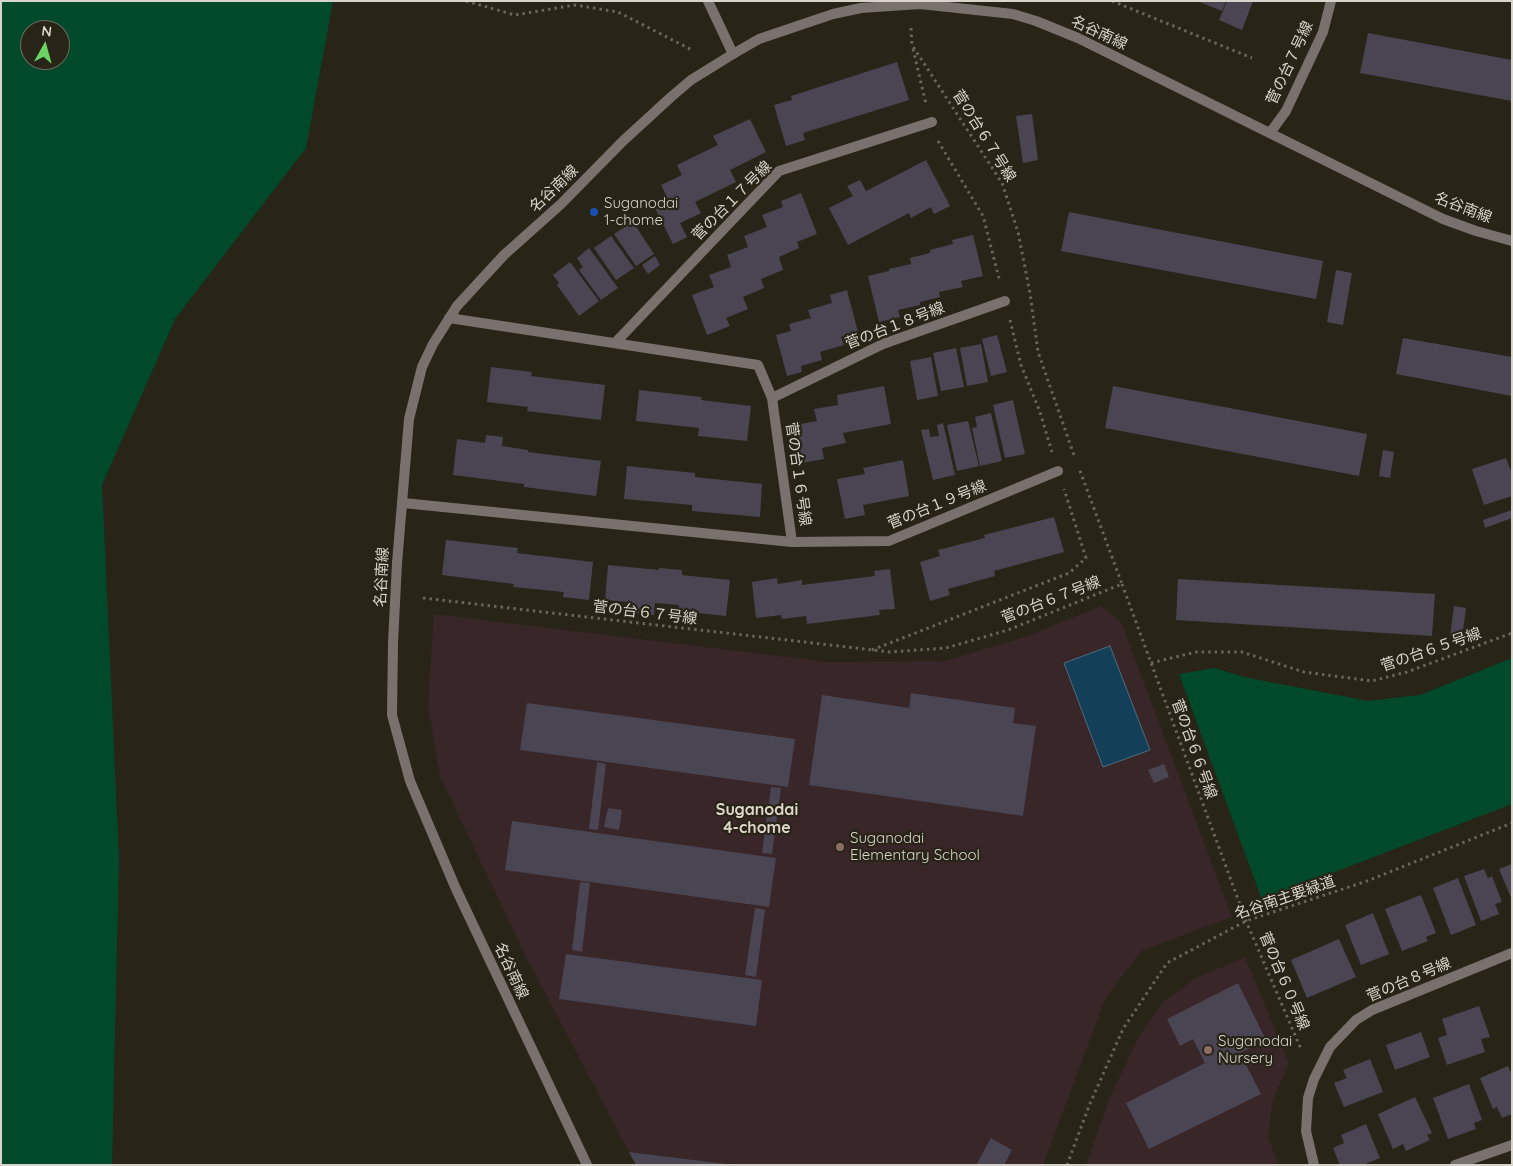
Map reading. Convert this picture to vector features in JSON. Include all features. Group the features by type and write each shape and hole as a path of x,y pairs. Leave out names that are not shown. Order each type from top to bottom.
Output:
{"street":[{"path":"708,1 733,54"},
{"name":"菅の台７号線","path":"1270,133 1286,111 1323,32 1331,1"},
{"name":"名谷南線","path":"586,1165 456,889 410,781 392,715 397,563 409,419 422,367 433,344 457,306 504,255 561,204 622,141 691,80 733,54 759,39 833,14 861,8 920,4 1013,14 1036,21 1078,38 1443,219 1512,241"},
{"name":"菅の台１７号線","path":"615,344 779,171 932,122"},
{"name":"菅の台１８号線","path":"772,398 882,344 1005,302"},
{"name":"菅の台１６号線","path":"403,503 792,542 772,398 758,365 449,318"},
{"name":"菅の台１９号線","path":"792,542 889,541 1058,471"},
{"name":"菅の台８号線","path":"1314,1165 1306,1130 1308,1098 1314,1079 1330,1047 1356,1020 1372,1010 1512,953"},
{"path":"1455,1165 1512,1145"}],"path":[{"path":"466,1 515,15 575,5 618,12 692,50"},
{"path":"1112,1 1252,58"},
{"name":"菅の台６７号線","path":"423,598 890,652 946,648 1008,630 1122,584 1038,352 1030,293 1018,232 1002,183 912,45 911,28"},
{"path":"872,650 1069,573 1086,558 1040,412 1021,365 984,216 939,143 927,108 912,45"},
{"name":"菅の台６６号線","path":"1122,584 1246,921"},
{"name":"菅の台６５号線","path":"1151,663 1196,652 1242,652 1304,672 1372,681 1408,672 1512,633"},
{"name":"名谷南主要緑道","path":"1067,1165 1088,1106 1123,1029 1167,963 1246,921 1367,882 1512,823"},
{"name":"菅の台６０号線","path":"1246,921 1301,1049"}],"shaded area":[{"name":"Suganodai Elementary School","path":"1101,606 1121,622 1232,917 1141,951 1105,999 1043,1165 738,1165 629,1152 525,955 440,776 428,706 434,614 828,662 945,661 1025,637"},
{"name":"Suganodai Nursery","path":"1245,957 1289,1063 1273,1100 1268,1136 1278,1165 1086,1165 1110,1097 1138,1038 1163,1002 1196,978"}],"green space":[{"path":"1,1 333,1 306,148 175,319 102,485 119,858 112,1165 1,1165"},
{"path":"1512,658 1512,804 1262,900 1179,674 1215,668 1244,677 1368,701 1420,695"}],"water":[{"path":"1110,646 1150,750 1103,767 1064,663"}],"building":[{"path":"1197,1 1226,1 1222,11"},
{"path":"1227,1 1253,1 1242,30 1219,20"},
{"path":"1368,33 1512,60 1512,101 1360,73"},
{"path":"897,62 909,100 803,133 805,140 786,146 774,105 792,100 791,96"},
{"path":"1032,114 1038,160 1023,163 1016,116"},
{"path":"750,119 766,152 730,170 736,182 695,202 701,213 680,223 687,237 673,244 652,202 666,195 661,185 682,175 677,165 718,145 713,136"},
{"path":"926,160 950,206 934,214 931,207 911,218 909,213 848,245 829,208 853,196 847,186 860,180 866,191"},
{"path":"801,193 817,234 797,242 799,248 779,257 783,270 761,279 764,288 743,297 748,309 726,318 730,326 707,335 692,295 714,287 709,275 731,267 727,255 748,247 744,236 767,227 762,215 783,207 781,201"},
{"path":"1069,212 1323,261 1316,299 1061,251"},
{"path":"633,222 654,254 636,266 614,234"},
{"path":"973,235 983,276 961,281 963,287 939,292 940,297 920,302 920,305 898,310 900,317 879,322 868,276 911,264 910,258 953,244 952,240"},
{"path":"611,236 634,268 616,280 594,248"},
{"path":"589,248 618,288 601,300 579,270 583,267 577,258"},
{"path":"655,256 660,265 648,274 642,265"},
{"path":"570,262 599,301 579,316 557,285 559,283 553,275"},
{"path":"1336,270 1352,273 1343,325 1327,322"},
{"path":"847,290 858,332 841,337 844,345 820,352 822,360 801,366 802,372 787,376 776,335 791,331 789,324 811,318 808,310 832,303 830,295"},
{"path":"997,335 1007,372 991,376 982,339"},
{"path":"1403,338 1512,357 1512,396 1396,374"},
{"path":"981,344 988,382 967,386 960,348"},
{"path":"956,348 964,387 941,391 933,353"},
{"path":"931,357 938,396 917,400 910,361"},
{"path":"491,367 532,372 531,376 605,385 601,420 527,411 528,407 487,402"},
{"path":"884,386 891,424 843,433 846,443 822,448 824,459 802,463 795,425 817,421 814,409 838,405 837,395"},
{"path":"1113,386 1367,434 1359,476 1105,428"},
{"path":"639,390 702,397 701,400 751,406 747,441 698,436 699,428 636,421"},
{"path":"1013,400 1025,454 1005,458 993,405"},
{"path":"991,413 1002,461 980,466 972,428 977,427 975,417"},
{"path":"968,421 979,466 957,471 947,425"},
{"path":"943,423 955,475 933,480 921,430 929,429 930,437 939,436 937,425"},
{"path":"486,435 503,437 502,446 528,450 528,452 601,461 596,496 524,487 524,484 453,475 457,439 485,443"},
{"path":"1383,450 1394,452 1390,478 1379,476"},
{"path":"1506,458 1512,474 1512,496 1484,505 1472,469"},
{"path":"903,460 909,496 863,505 865,515 845,519 837,479 865,474 863,468"},
{"path":"627,466 695,473 695,477 762,484 760,517 692,511 692,505 624,499"},
{"path":"1512,510 1512,518 1485,528 1483,520"},
{"path":"1054,517 1064,552 994,571 995,576 948,589 950,595 930,601 920,562 940,556 938,550 985,538 984,535"},
{"path":"446,540 518,548 517,553 593,562 589,600 563,597 564,592 513,587 514,584 442,575"},
{"path":"608,565 659,570 659,568 682,570 682,575 730,580 726,616 678,611 679,605 655,603 654,615 628,612 629,602 605,600"},
{"path":"890,569 895,609 879,610 880,615 807,624 806,616 782,619 781,615 756,618 752,582 777,578 778,584 802,580 802,585 875,576 874,571"},
{"path":"1178,579 1435,594 1432,636 1176,620"},
{"path":"1454,606 1466,608 1462,638 1450,636"},
{"path":"911,693 1015,708 1013,723 1036,726 1023,816 809,785 822,695 909,708"},
{"path":"527,703 795,739 788,787 520,750"},
{"path":"597,762 606,764 598,830 589,829"},
{"path":"1164,764 1169,777 1154,783 1148,770"},
{"path":"771,787 781,788 772,854 762,853"},
{"path":"608,808 622,810 619,830 604,827"},
{"path":"512,821 776,858 769,907 505,870"},
{"path":"1512,864 1512,900 1499,869"},
{"path":"1484,869 1488,878 1492,876 1502,902 1495,904 1499,914 1481,921 1464,876"},
{"path":"1458,878 1476,925 1451,935 1433,888"},
{"path":"580,882 590,883 582,952 572,950"},
{"path":"1421,895 1436,933 1426,937 1428,941 1402,951 1385,909"},
{"path":"755,908 765,910 756,977 745,975"},
{"path":"1373,913 1389,954 1361,965 1345,925"},
{"path":"1339,939 1356,977 1307,998 1291,960"},
{"path":"566,954 762,980 756,1026 559,999"},
{"path":"1238,983 1266,1040 1240,1053 1261,1094 1149,1149 1126,1103 1205,1063 1193,1039 1180,1046 1167,1019"},
{"path":"1479,1006 1490,1037 1481,1039 1485,1052 1447,1065 1438,1038 1447,1035 1442,1019"},
{"path":"1421,1032 1430,1057 1395,1070 1386,1045"},
{"path":"1370,1059 1383,1092 1344,1107 1334,1083 1347,1078 1343,1070"},
{"path":"1508,1066 1512,1075 1512,1114 1502,1118 1497,1107 1493,1109 1480,1078"},
{"path":"1469,1084 1482,1120 1474,1123 1476,1129 1448,1139 1433,1098"},
{"path":"1415,1097 1432,1133 1427,1135 1430,1140 1406,1151 1403,1144 1393,1149 1378,1114"},
{"path":"1366,1124 1380,1158 1363,1165 1340,1165 1333,1148 1344,1143 1341,1135"},
{"path":"991,1138 1012,1150 1004,1165 976,1165"},
{"path":"629,1152 727,1164 727,1165 636,1165"}],"place":[{"name":"Suganodai 1-chome","path":"594,212"},
{"name":"Suganodai Elementary School","path":"840,847"},
{"name":"Suganodai Nursery","path":"1208,1050"}],"district":[{"name":"Suganodai 4-chome","path":"757,819"}]}
